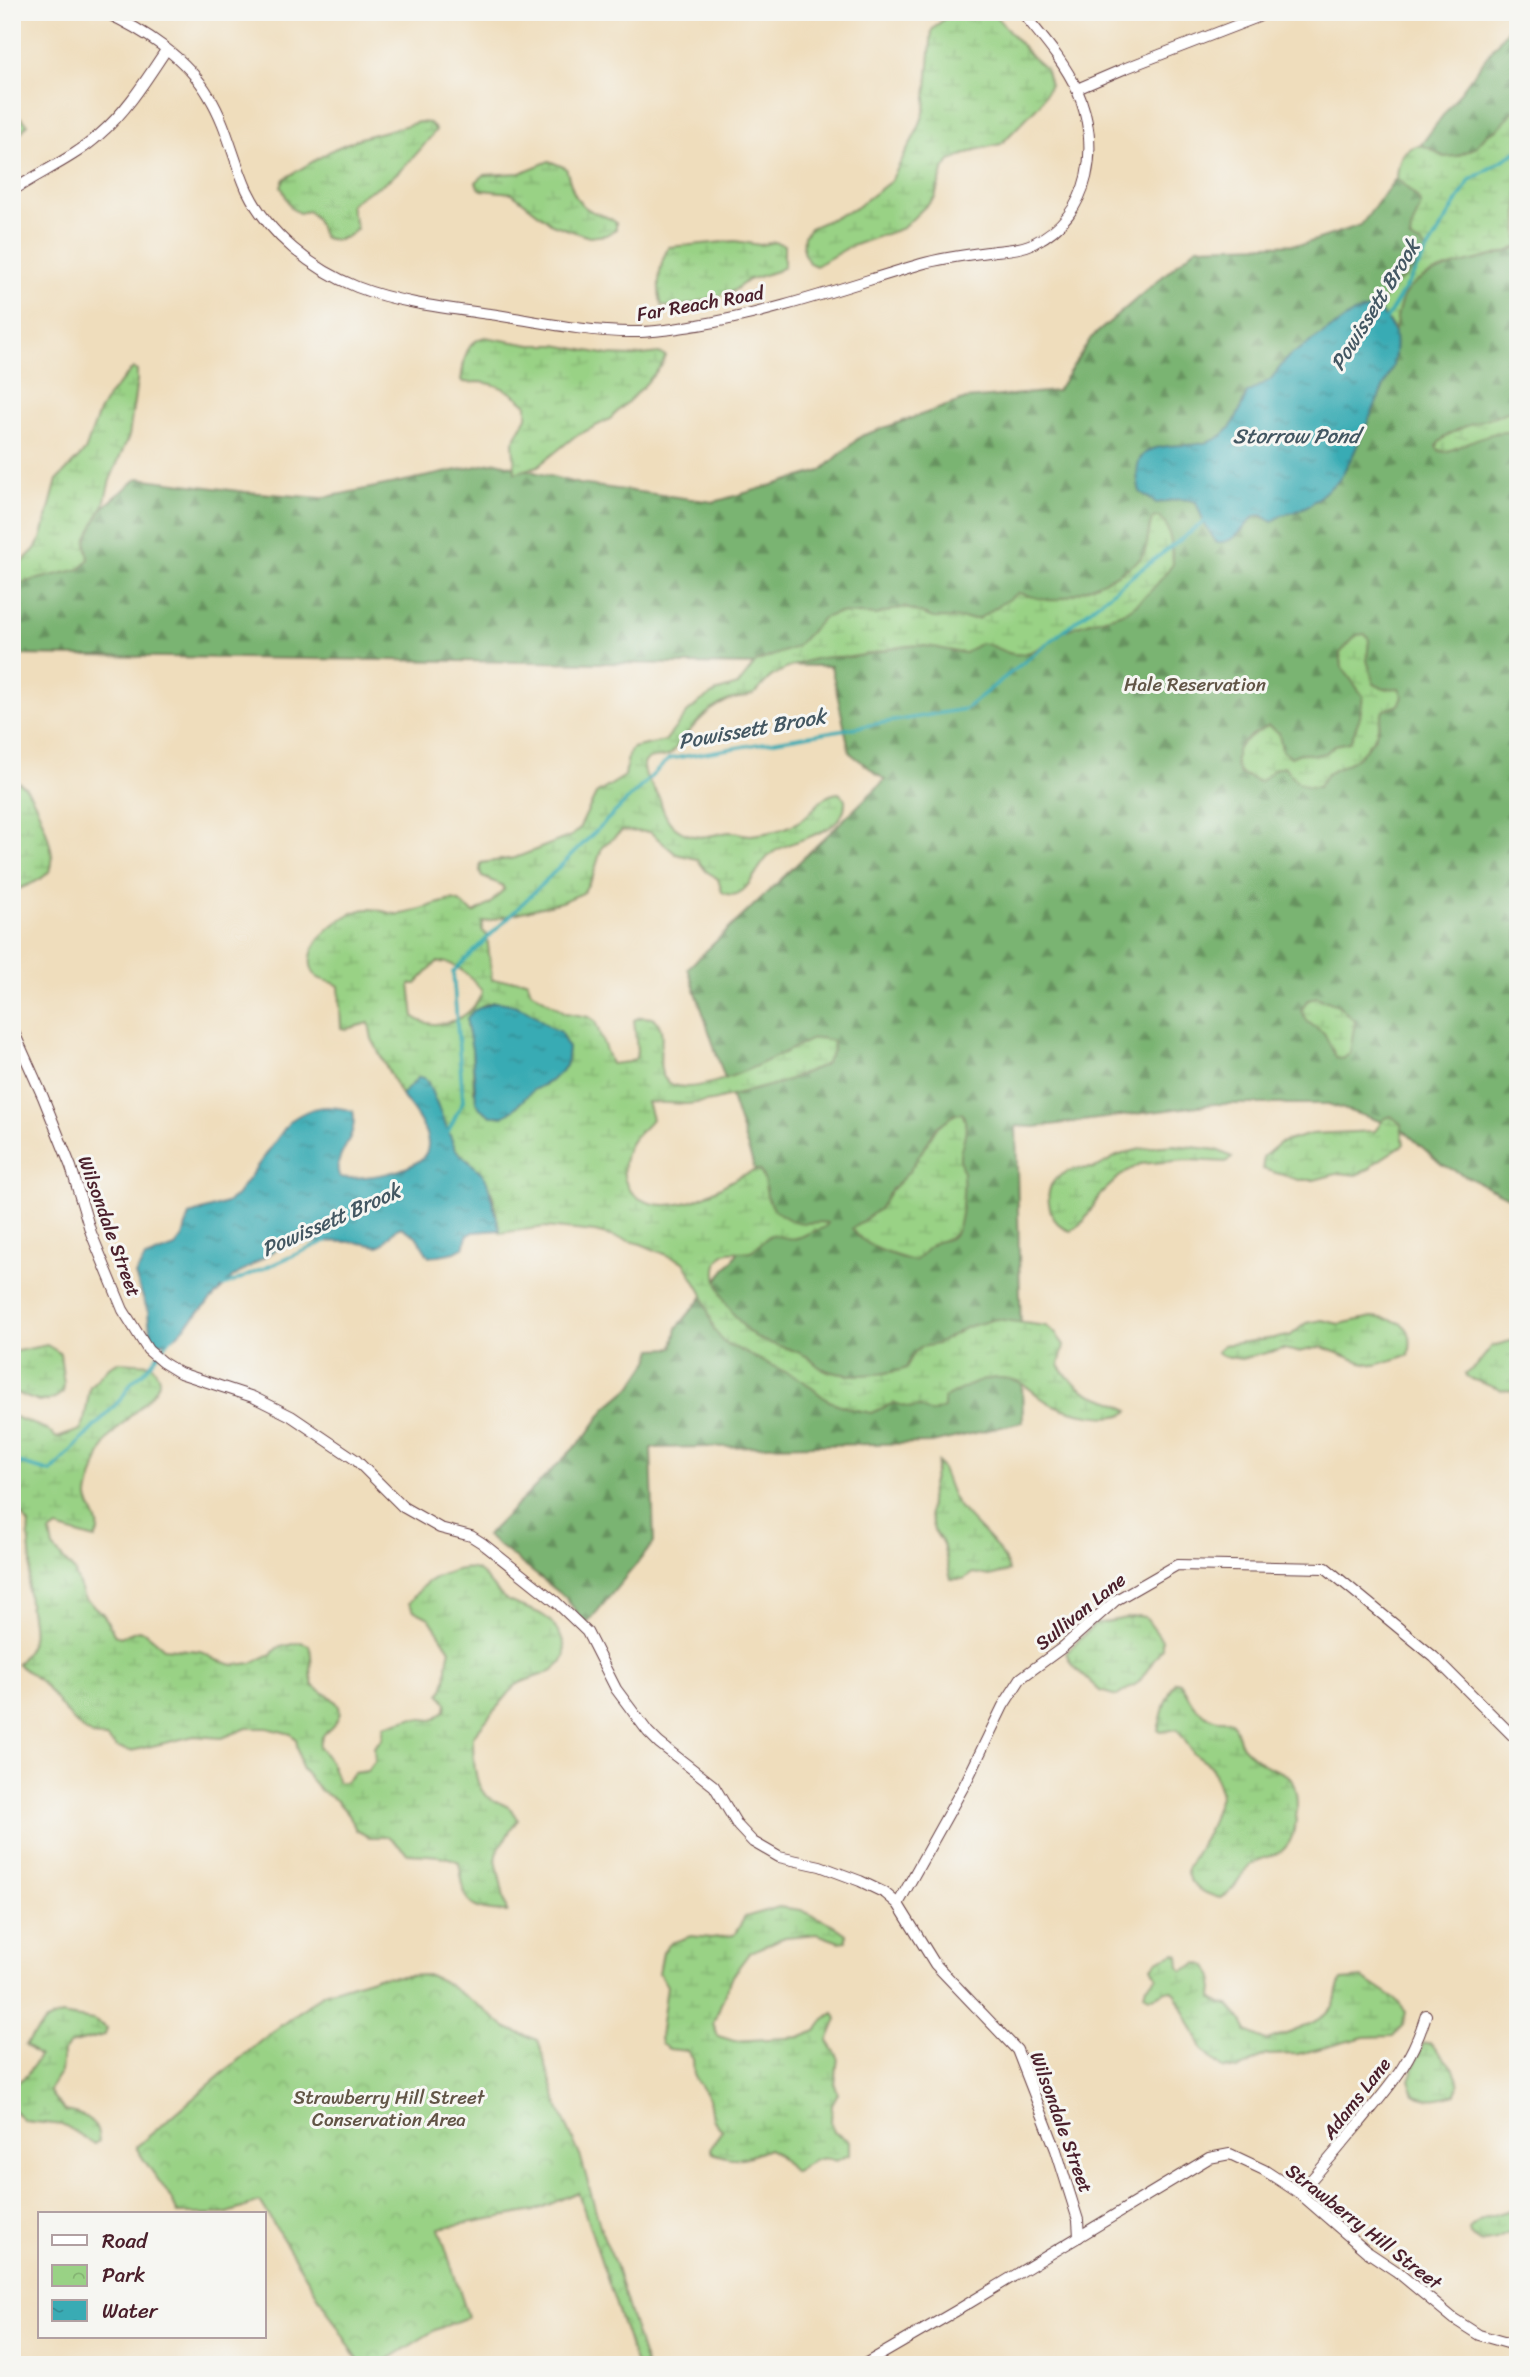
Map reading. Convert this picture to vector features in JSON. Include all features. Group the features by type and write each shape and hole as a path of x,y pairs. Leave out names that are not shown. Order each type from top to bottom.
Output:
{"street":[{"name":"Far Reach Road","path":"104,12 131,26 190,70 220,116 247,190 259,212 278,235 323,268 356,286 394,298 595,330 635,332 727,320 804,301 925,263 1032,244 1052,231 1072,212 1084,189 1090,157 1087,124 1077,89 1022,12"},
{"path":"1077,89 1258,18"},
{"path":"12,191 99,136 128,105 166,50"},
{"name":"Wilsondale Street","path":"12,1028 43,1097 73,1174 91,1233 122,1310 141,1341 154,1355 180,1373 253,1397 291,1416 356,1460 403,1507 440,1528 471,1536 482,1543 556,1602 587,1632 616,1689 648,1732 715,1786 738,1826 753,1842 779,1857 820,1866 860,1881 885,1893 898,1904 935,1964 1017,2050 1056,2150 1078,2220 1079,2237"},
{"name":"Sullivan Lane","path":"898,1904 966,1782 1003,1706 1021,1678 1062,1648 1116,1600 1177,1565 1325,1568 1434,1657 1518,1741"},
{"name":"Adams Lane","path":"1299,2193 1328,2163 1394,2083 1420,2035 1426,2015"},
{"name":"Strawberry Hill Street","path":"863,2365 1209,2158 1221,2154 1237,2155 1299,2193 1366,2251 1396,2271 1454,2319 1479,2335 1518,2346"}],"green space":[{"path":"951,12 990,12 995,15 1045,68 1050,85 1040,104 1001,144 975,150 950,161 943,171 935,197 903,228 849,247 816,266 809,263 803,252 804,236 810,228 854,209 891,181 925,110 932,30"},
{"name":"Hale Reservation","path":"1518,15 1518,1202 1441,1164 1401,1128 1328,1104 1214,1104 1035,1127 1016,1126 1023,1422 932,1443 651,1448 654,1543 586,1625 565,1597 486,1536 587,1435 607,1407 632,1386 649,1361 653,1349 673,1348 677,1328 732,1261 768,1209 688,968 885,780 850,753 831,666 12,655 12,584 138,478 246,492 322,498 497,462 579,484 714,502 821,471 861,436 966,399 1057,391 1091,338 1197,247 1304,244 1361,225"},
{"path":"1518,106 1518,247 1439,270 1424,277 1403,297 1395,330 1377,307 1394,286 1417,266 1427,251 1410,239 1421,205 1417,197 1397,179 1402,156 1416,146 1426,147 1445,157 1457,156 1475,148 1487,134 1498,129"},
{"path":"12,110 28,124 17,137 12,133"},
{"path":"419,122 430,123 436,130 397,173 350,205 357,229 349,235 337,240 323,237 318,222 311,213 299,213 291,208 281,186 284,179 334,149 360,138"},
{"path":"549,161 566,168 574,193 585,208 613,220 616,229 606,235 589,237 552,224 512,193 482,190 476,182 484,175 520,173"},
{"path":"735,241 760,245 775,242 784,245 784,266 777,271 748,280 732,292 677,308 662,306 660,275 669,247"},
{"path":"485,337 531,345 556,345 609,355 659,353 666,356 662,365 643,387 610,419 574,437 538,466 515,473 513,442 527,417 527,405 499,387 461,381 469,348"},
{"path":"133,368 137,371 137,381 129,436 110,480 104,504 87,538 89,559 80,569 21,583 13,582 12,578 20,564 41,539 57,480 85,451 99,412 109,395"},
{"path":"1518,405 1518,434 1491,434 1446,452 1436,447 1459,429 1512,410"},
{"path":"1160,517 1167,527 1173,564 1143,598 1122,613 1069,629 1028,653 1010,653 980,643 965,653 907,646 857,656 826,657 803,662 771,677 751,695 717,706 696,724 669,756 647,760 644,763 644,771 667,819 675,828 698,837 730,832 751,835 770,832 801,820 827,796 839,793 845,799 844,811 829,828 772,853 738,894 722,892 718,879 706,871 697,859 676,854 650,832 622,831 602,847 593,876 583,893 561,902 483,922 482,931 487,935 492,980 527,980 531,991 566,1013 589,1017 595,1021 611,1064 629,1062 636,1058 634,1020 641,1017 654,1018 662,1036 661,1070 669,1083 685,1087 707,1084 731,1077 812,1039 833,1041 833,1051 824,1065 780,1083 712,1101 687,1104 647,1102 652,1119 628,1148 624,1165 625,1180 630,1191 651,1203 680,1204 695,1200 742,1175 759,1170 769,1202 777,1212 800,1222 828,1223 822,1229 797,1238 771,1235 753,1250 730,1252 720,1258 716,1267 717,1278 726,1303 742,1325 759,1339 799,1352 819,1367 830,1371 861,1375 906,1368 914,1353 921,1347 937,1344 967,1327 996,1319 1046,1326 1064,1345 1059,1365 1069,1378 1088,1393 1129,1411 1122,1415 1104,1417 1063,1409 1017,1381 999,1378 977,1382 944,1398 944,1408 931,1413 921,1407 911,1408 894,1403 871,1413 848,1408 827,1400 802,1380 723,1342 714,1329 702,1293 684,1262 641,1244 595,1232 545,1227 500,1233 493,1196 482,1173 456,1150 419,1077 401,1095 372,1039 369,1023 341,1028 339,986 317,977 311,964 312,953 325,932 347,916 368,909 400,914 452,900 474,913 490,904 504,889 502,885 482,877 481,863 515,858 571,836 579,829 596,794 625,776 628,755 632,748 665,741 687,713 701,701 718,691 738,685 756,662 796,647 823,618 838,613 876,615 904,607 933,618 978,619 1018,593 1047,600 1064,598 1102,582 1137,561 1145,551 1153,518","holes":["437,962 457,967 482,991 472,1009 463,1016 433,1024 414,1017 410,984 416,984","493,1002 523,1010 549,1029 551,1081 533,1090 514,1109 474,1091 472,1049 467,1026 483,1005"]},
{"path":"1365,634 1369,640 1367,660 1374,684 1384,689 1399,688 1403,697 1399,705 1383,711 1375,737 1358,758 1327,774 1318,787 1302,784 1294,779 1284,766 1274,769 1260,782 1239,773 1236,764 1238,750 1247,739 1268,726 1279,733 1282,751 1291,757 1300,753 1326,753 1335,745 1350,742 1360,717 1363,696 1342,667 1340,653 1357,635"},
{"path":"12,779 25,787 35,804 49,841 52,863 50,870 43,877 12,892"},
{"path":"1316,997 1338,1005 1355,1021 1350,1053 1343,1059 1336,1057 1324,1033 1308,1022 1301,1010 1307,1001"},
{"path":"962,1113 966,1128 960,1157 963,1198 959,1224 954,1235 934,1243 914,1261 888,1253 864,1241 852,1229 879,1209 892,1189 908,1173 938,1126"},
{"path":"1391,1116 1401,1124 1404,1144 1371,1168 1356,1175 1340,1173 1314,1180 1299,1180 1263,1169 1263,1157 1280,1143 1311,1134 1375,1131 1384,1119"},
{"path":"1175,1145 1217,1150 1232,1157 1227,1162 1188,1160 1140,1164 1119,1177 1100,1195 1084,1221 1071,1231 1063,1228 1055,1219 1048,1195 1059,1176 1074,1169 1097,1167 1131,1151"},
{"path":"1373,1317 1398,1322 1408,1330 1411,1345 1409,1355 1376,1365 1322,1347 1298,1352 1283,1349 1241,1359 1223,1356 1217,1352 1223,1345 1290,1336 1306,1323 1322,1320 1339,1324"},
{"path":"1518,1339 1518,1391 1501,1390 1466,1377 1465,1374 1477,1365 1492,1346"},
{"path":"47,1345 60,1353 63,1392 50,1400 38,1401 12,1391 12,1352"},
{"path":"118,1362 152,1364 159,1379 158,1385 112,1435 101,1452 88,1498 98,1523 95,1539 57,1528 50,1533 53,1548 74,1571 84,1598 103,1614 115,1635 120,1637 138,1630 145,1632 164,1648 200,1651 216,1660 234,1665 252,1663 277,1648 301,1642 309,1645 313,1686 335,1701 340,1710 339,1716 324,1734 319,1746 330,1761 338,1782 345,1782 354,1773 367,1771 375,1761 374,1747 382,1739 384,1726 411,1718 433,1720 446,1710 447,1704 440,1694 445,1682 450,1650 429,1618 413,1610 409,1603 427,1582 457,1570 478,1571 504,1598 544,1616 556,1628 563,1640 565,1652 560,1664 549,1672 515,1686 473,1736 475,1768 482,1791 508,1807 518,1819 499,1848 496,1859 507,1912 481,1909 469,1901 465,1895 459,1862 440,1856 408,1854 389,1837 369,1837 356,1830 349,1815 336,1800 321,1791 301,1768 296,1739 291,1734 267,1728 247,1728 222,1738 194,1736 131,1751 117,1748 106,1738 87,1733 71,1719 44,1685 17,1664 30,1645 33,1629 28,1588 31,1563 29,1524 12,1503 12,1416 46,1429 57,1438 80,1430 84,1422 90,1386 110,1366"},
{"path":"938,1462 956,1502 1000,1552 1009,1571 989,1576 973,1573 963,1579 951,1579 943,1544 934,1530 929,1514 931,1489"},
{"path":"1145,1617 1162,1640 1162,1648 1139,1682 1117,1696 1100,1691 1072,1665 1066,1653 1095,1624"},
{"path":"1175,1682 1180,1683 1200,1711 1214,1719 1232,1723 1243,1747 1261,1762 1288,1776 1295,1791 1296,1822 1286,1847 1251,1864 1231,1891 1220,1898 1193,1885 1188,1875 1187,1869 1209,1829 1221,1793 1211,1766 1194,1754 1177,1729 1161,1732 1158,1730 1165,1703"},
{"path":"779,1907 801,1910 832,1924 846,1934 846,1941 839,1942 817,1934 785,1937 750,1952 732,1976 713,2024 718,2036 734,2041 802,2037 816,2031 824,2019 834,2013 837,2019 828,2041 838,2057 835,2085 838,2094 832,2105 831,2122 834,2132 849,2141 849,2155 836,2161 824,2158 814,2160 794,2172 768,2149 741,2158 729,2158 713,2153 711,2148 722,2130 712,2119 709,2099 694,2077 693,2059 687,2051 669,2049 661,2044 660,2037 667,1986 659,1973 663,1952 671,1943 691,1936 711,1938 734,1935 745,1917"},
{"path":"1175,1953 1179,1955 1183,1971 1197,1963 1207,1966 1214,1977 1212,1998 1221,2004 1229,2005 1247,2031 1267,2041 1303,2027 1328,2012 1333,2006 1342,1980 1363,1978 1396,2000 1406,2012 1403,2025 1393,2036 1364,2037 1299,2054 1266,2055 1237,2070 1223,2068 1203,2050 1176,1994 1171,1990 1154,1997 1144,1994 1146,1986 1157,1977 1152,1967 1157,1961"},
{"name":"Strawberry Hill Street Conservation Area","path":"429,1975 482,2008 506,2028 538,2040 559,2108 581,2158 602,2233 614,2261 646,2365 636,2365 578,2192 534,2211 439,2228 468,2317 435,2330 379,2365 361,2365 260,2202 231,2212 177,2212 136,2147 263,2039 324,1993 376,1977"},
{"path":"61,2015 93,2020 107,2028 105,2035 70,2044 63,2053 61,2072 49,2090 64,2111 83,2116 92,2123 99,2141 95,2144 64,2125 24,2121 12,2108 12,2081 18,2082 27,2075 39,2056 25,2045 46,2021"},
{"path":"1430,2043 1455,2073 1458,2080 1456,2094 1430,2099 1414,2094 1409,2080 1423,2044"},
{"path":"1518,2208 1518,2229 1496,2239 1479,2242 1470,2235 1469,2229 1480,2221"}],"water":[{"name":"Storrow Pond","path":"1377,307 1396,340 1393,366 1339,480 1311,504 1282,515 1272,522 1262,515 1255,516 1234,538 1216,542 1204,523 1196,502 1181,499 1156,503 1140,492 1137,471 1141,458 1149,451 1161,447 1205,443 1218,438 1233,424 1247,393 1270,380 1288,357 1354,313"},
{"path":"493,1002 510,1004 531,1013 560,1031 568,1048 566,1066 551,1081 533,1090 503,1116 491,1116 476,1102 472,1049 467,1026 467,1018 473,1011"},
{"path":"419,1077 428,1083 456,1150 482,1173 487,1181 500,1230 474,1232 467,1236 464,1247 455,1252 429,1257 416,1236 401,1227 378,1246 354,1242 293,1242 277,1249 232,1278 174,1338 157,1345 151,1342 148,1312 135,1275 145,1258 175,1247 183,1237 189,1215 226,1203 235,1197 290,1121 313,1109 335,1107 353,1111 352,1130 338,1163 340,1177 360,1178 386,1174 420,1160 428,1146 425,1131 401,1095"}],"waterway":[{"name":"Powissett Brook","path":"1384,323 1470,180 1518,151"},
{"name":"Powissett Brook","path":"447,1134 463,1101 453,972 669,759 965,709 1208,519"},
{"name":"Powissett Brook","path":"224,1286 326,1241"},
{"name":"Powissett Brook","path":"12,1461 51,1472 122,1398 131,1383 145,1371 173,1336"}]}
